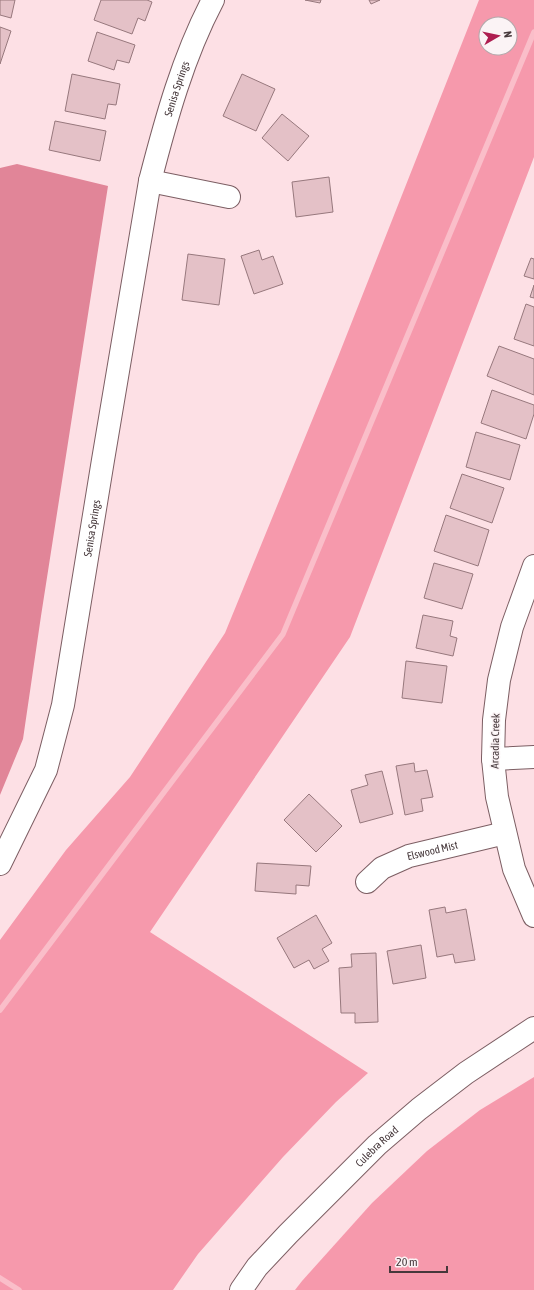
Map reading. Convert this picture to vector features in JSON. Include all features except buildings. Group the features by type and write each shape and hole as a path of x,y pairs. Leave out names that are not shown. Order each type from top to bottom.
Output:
{"street":[{"name":"Senisa Springs","path":"0,864 46,770 63,705 150,181 180,77 203,20 213,0"},
{"path":"150,181 229,198"},
{"name":"Arcadia Creek","path":"534,566 512,627 499,680 494,720 493,759 497,796 514,868 534,916"},
{"path":"493,759 534,757"},
{"name":"Elswood Mist","path":"367,882 382,868 410,856 505,833"},
{"name":"Culebra Road","path":"241,1290 257,1267 378,1144 460,1078 534,1028"}],"shaded area":[{"path":"479,0 534,0 534,157 350,637 150,932 368,1073 336,1102 283,1157 198,1254 173,1290 0,1290 0,940 66,850 130,777 225,633 338,357"},
{"path":"17,164 108,186 23,739 0,795 0,168"},
{"path":"534,1077 534,1290 295,1290 372,1203 427,1151 480,1110"}],"waterway":[{"path":"0,1010 283,634 534,32"},
{"path":"0,1278 19,1290"}]}
